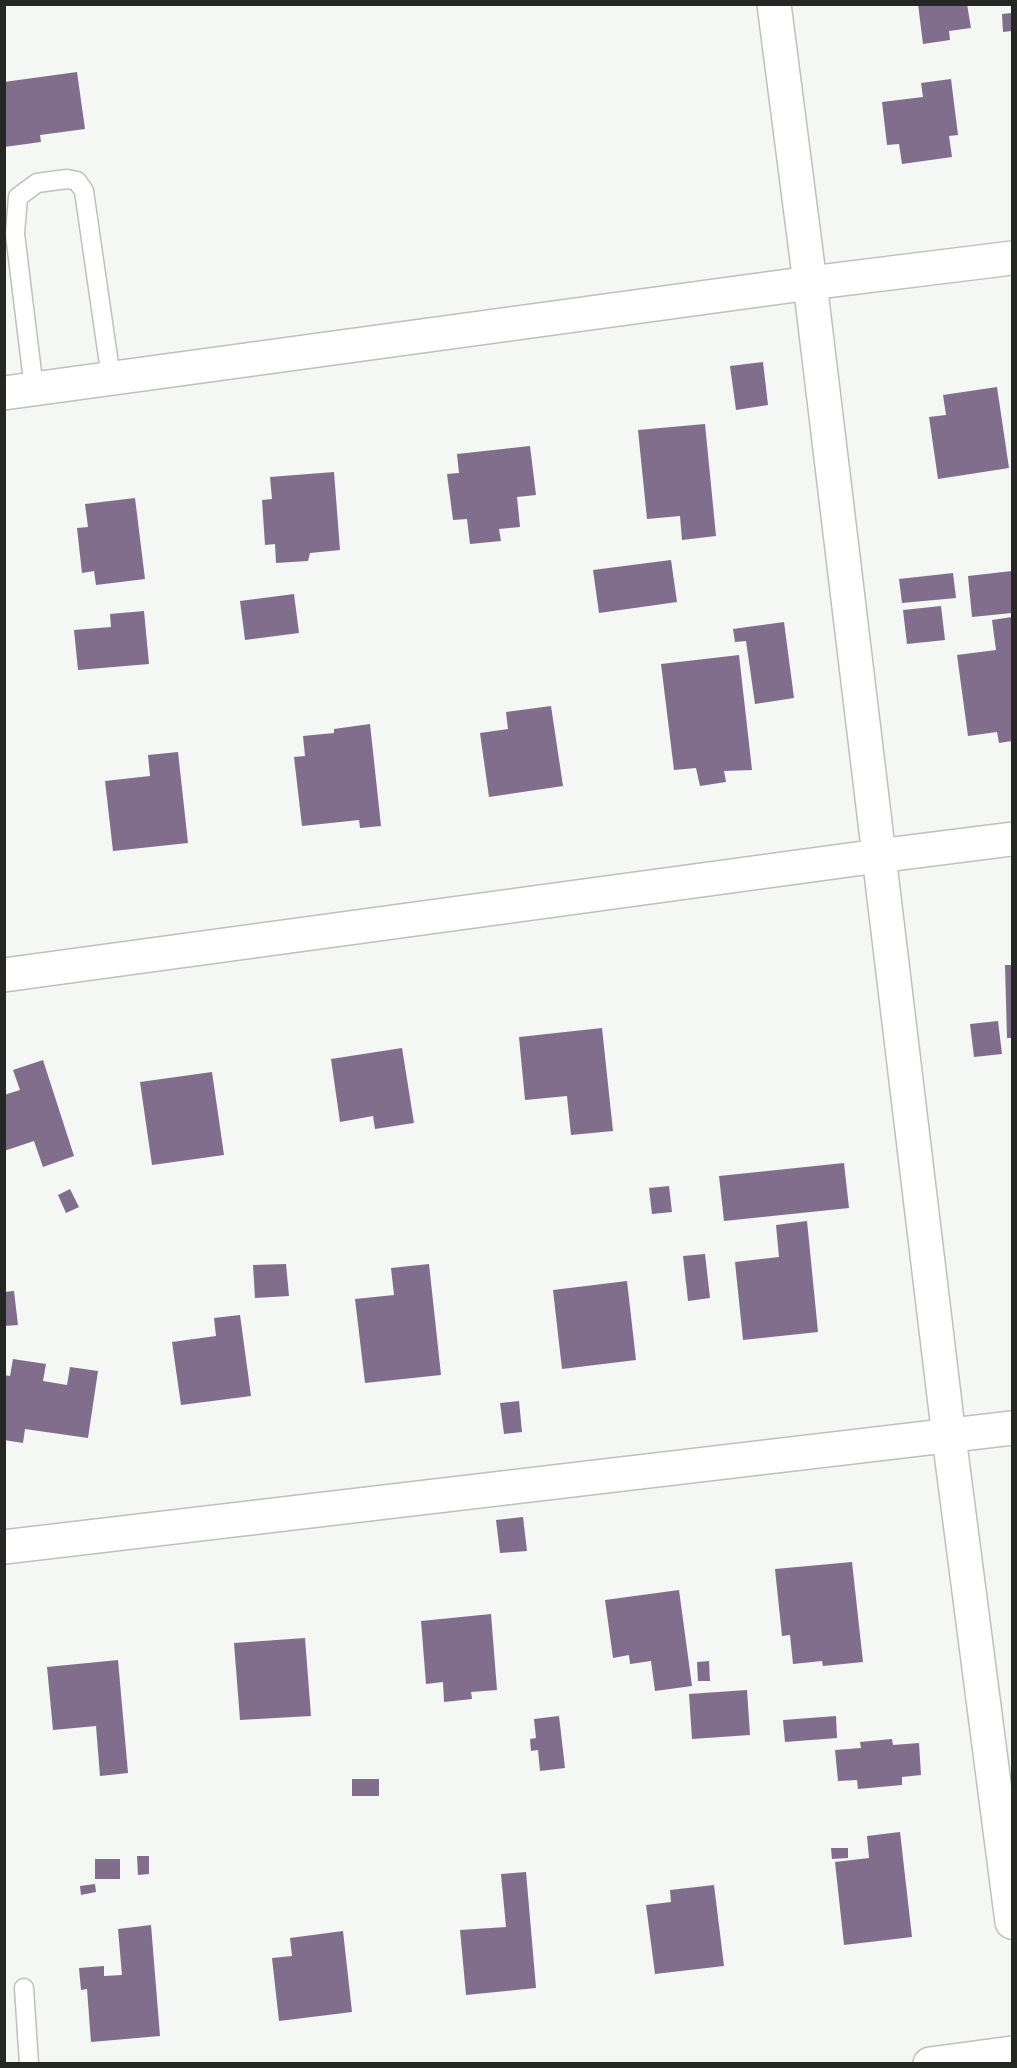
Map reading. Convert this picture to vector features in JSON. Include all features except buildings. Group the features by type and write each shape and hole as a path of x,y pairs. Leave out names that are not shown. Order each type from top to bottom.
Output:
{"street":[{"path":"774,4 810,283 949,1437 1012,1922"},
{"path":"19,391 810,283 1012,258"},
{"path":"4,975 1012,839"},
{"path":"4,1547 1012,1428"},
{"path":"930,2064 1012,2053"}],"lane":[{"path":"19,391 15,234 18,197 37,183 67,179 77,181 84,191 111,378"},
{"path":"24,1988 30,2064"}]}
